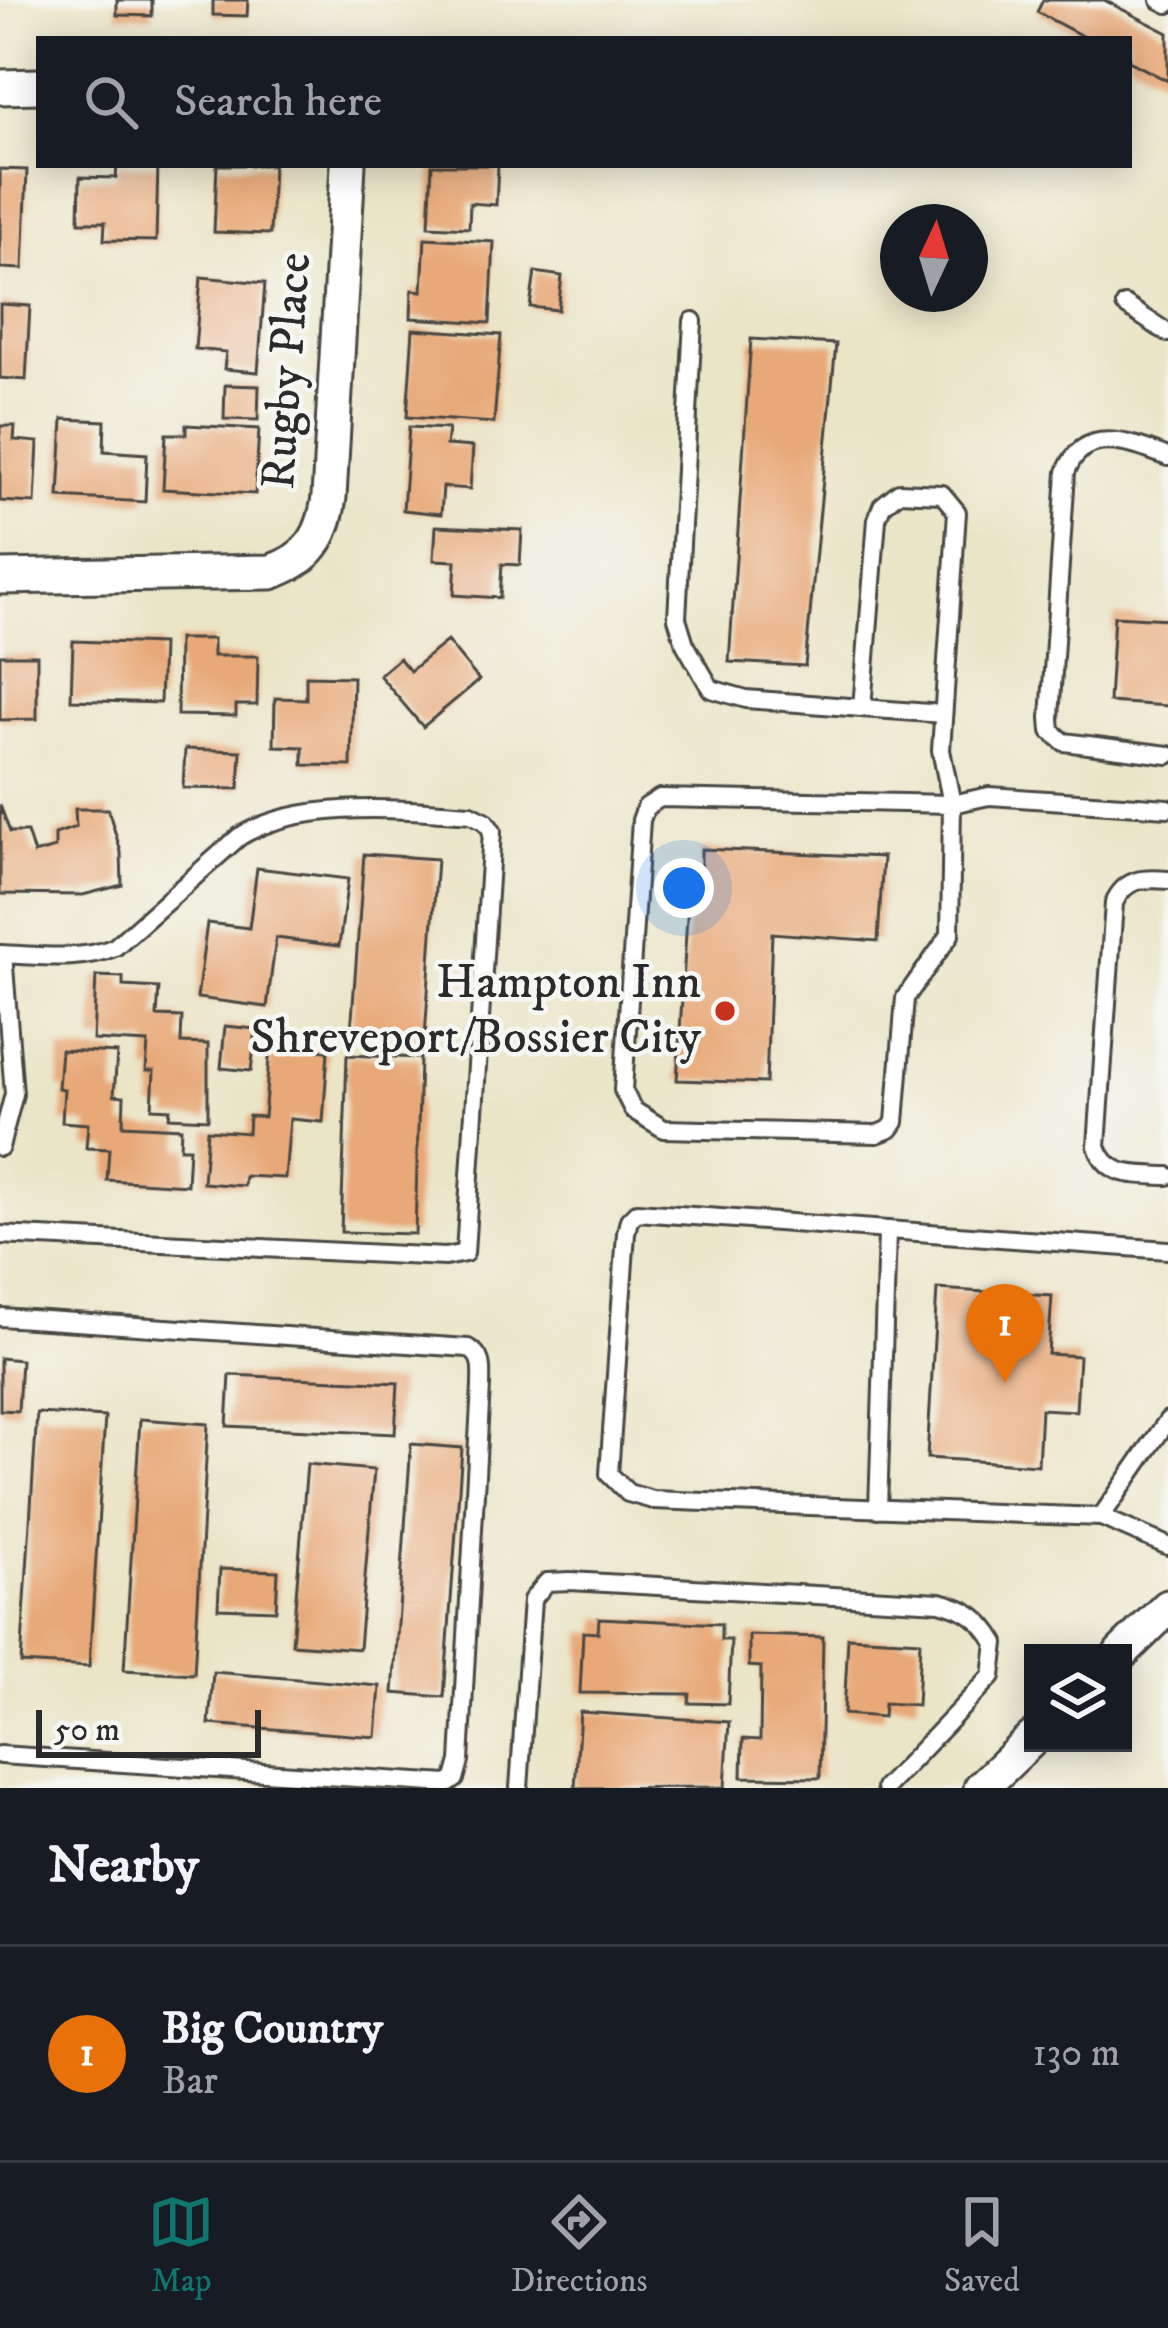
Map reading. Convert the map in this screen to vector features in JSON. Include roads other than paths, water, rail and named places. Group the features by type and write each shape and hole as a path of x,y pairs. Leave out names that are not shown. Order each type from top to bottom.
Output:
{"street":[{"path":"0,87 36,86"},
{"name":"Rugby Place","path":"0,577 271,572 289,566 313,547 323,529 328,497 348,168"},
{"path":"1130,1644 1168,1606"},
{"path":"982,1788 1024,1747"}],"lane":[{"path":"1125,305 1168,333"},
{"path":"693,321 677,618 685,644 711,689 746,699 943,714"},
{"path":"1168,458 1130,446 1094,442 1080,447 1071,458 1066,472 1051,731 1064,742 1168,755"},
{"path":"862,708 877,519 899,492 942,494 957,512 941,750 952,804 950,935 904,998 895,1122 877,1135 664,1129 633,1110 623,1090 641,820 646,807 660,798 952,804 989,796 1168,808"},
{"path":"0,1147 14,1094 2,954 60,956 115,947 239,837 261,823 288,816 360,810 471,814 492,831 465,1253 445,1257 0,1235"},
{"path":"1168,880 1144,878 1128,883 1114,902 1097,1146 1106,1166 1119,1173 1168,1176"},
{"path":"1168,1250 637,1213 629,1220 626,1233 609,1474 628,1493 653,1499 1101,1517 1168,1546"},
{"path":"878,1509 887,1233"},
{"path":"0,1317 468,1348 481,1362 460,1761 455,1779 448,1784 0,1755"},
{"path":"1101,1517 1168,1420"},
{"path":"519,1788 532,1600 547,1582 570,1581 940,1602 965,1609 981,1621 995,1643 992,1676 884,1788"}],"place":[{"name":"Hampton Inn Shreveport/Bossier City","path":"725,1011"},
{"name":"Big Country","path":"1005,1383"}]}
